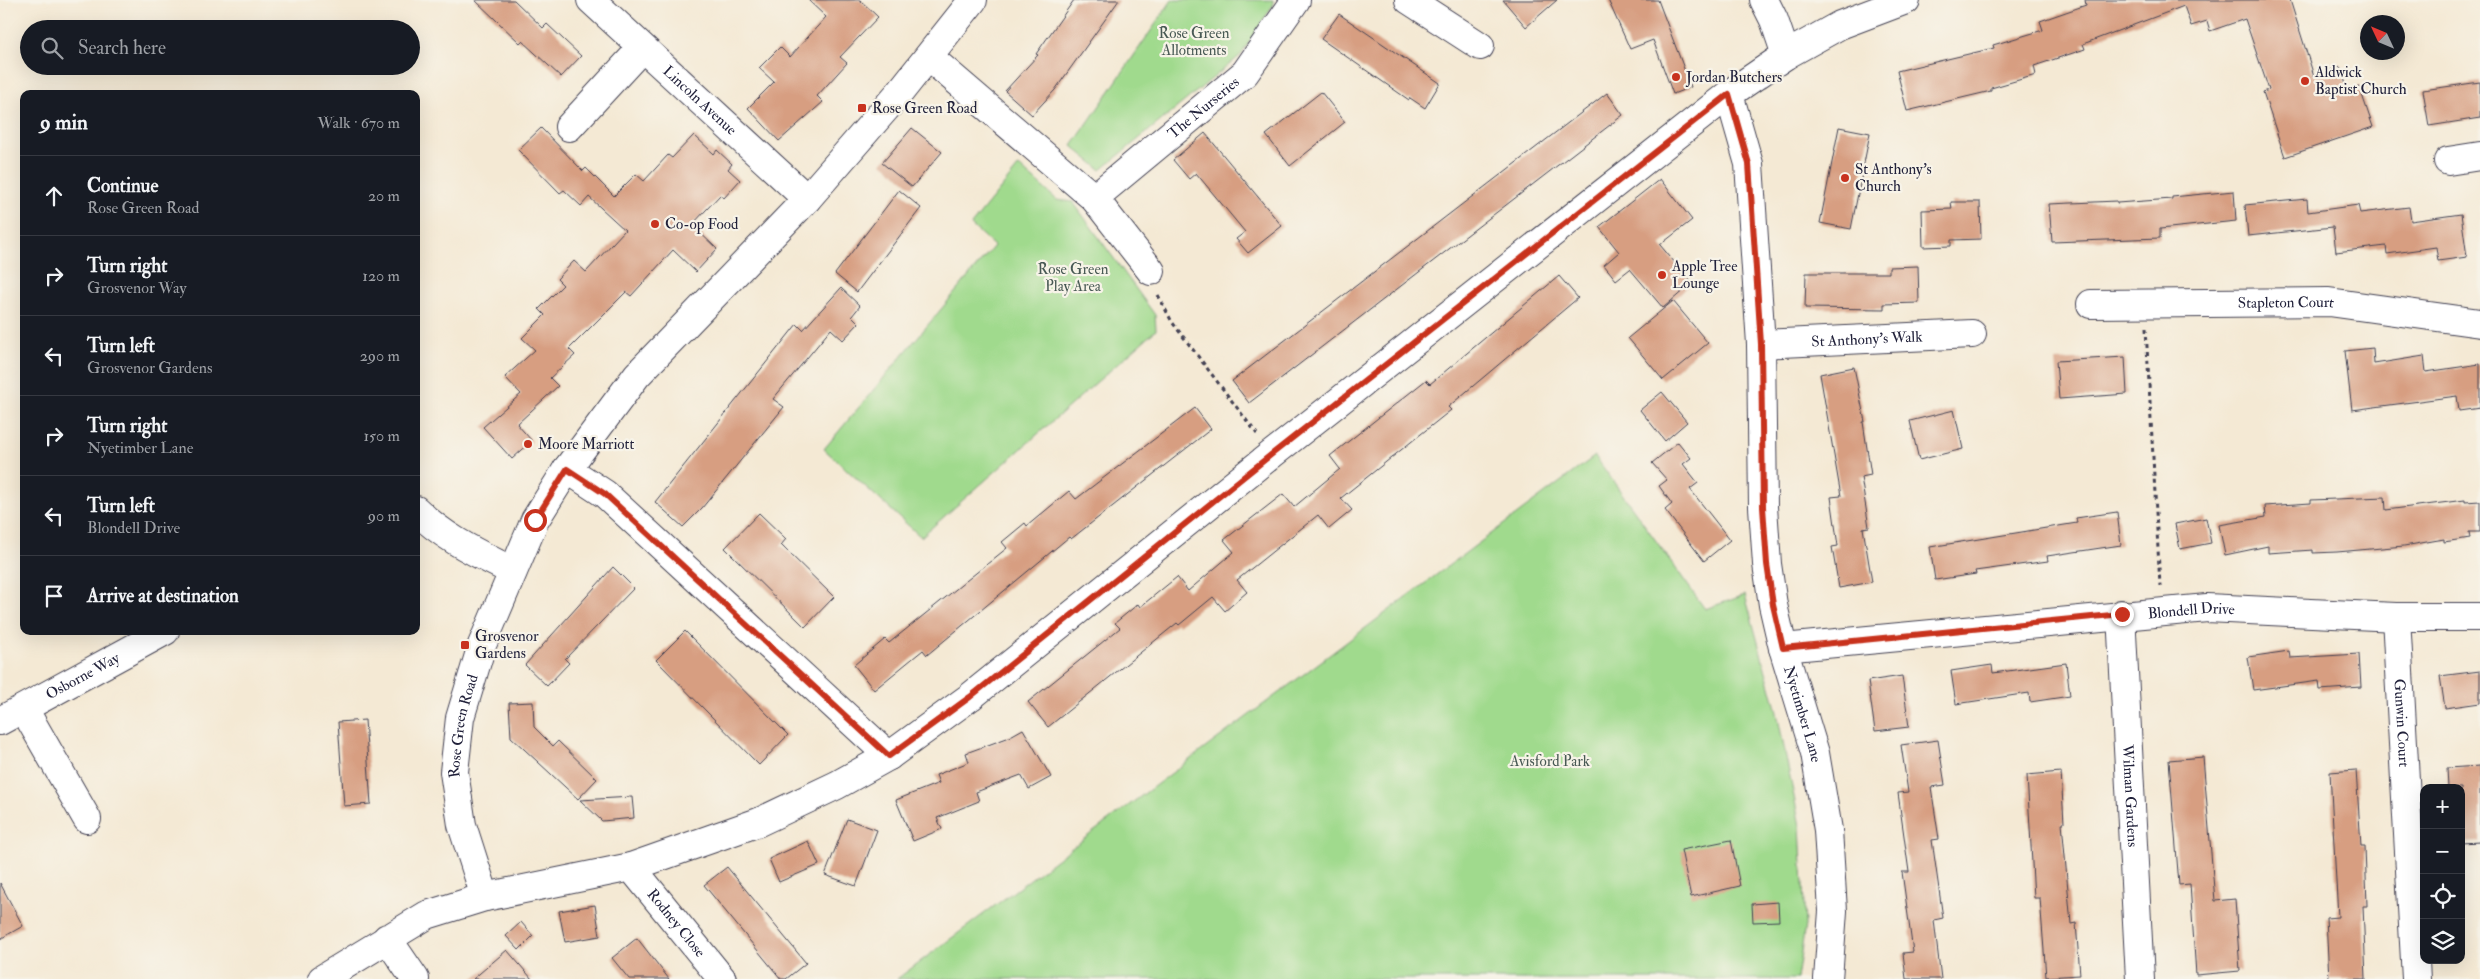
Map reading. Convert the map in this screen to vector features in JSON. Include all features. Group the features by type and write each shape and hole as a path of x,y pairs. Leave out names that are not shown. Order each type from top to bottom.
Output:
{"street":[{"name":"Lincoln Avenue","path":"591,0 807,199"},
{"name":"The Nurseries","path":"1094,198 1245,73 1296,0"},
{"path":"1409,0 1480,46"},
{"path":"1764,0 1774,20 1786,55"},
{"path":"322,979 426,915 485,897 631,867 758,822 837,786 889,756 970,697 1272,454 1729,94 1786,55 1840,25 1906,0"},
{"name":"Rose Green Road","path":"485,897 462,825 454,772 460,718 482,645 535,520 567,469 637,375 807,199 929,57 961,4"},
{"path":"569,127 642,48"},
{"path":"929,57 1094,198 1146,265"},
{"name":"Nyetimber Lane","path":"1729,94 1749,164 1761,344 1763,507 1767,564 1773,605 1783,648 1815,754 1828,830 1833,911 1828,979"},
{"path":"2448,161 2480,156"},
{"name":"Stapleton Court","path":"2091,304 2329,302 2480,323"},
{"name":"St Anthony's Walk","path":"1761,344 1972,334"},
{"path":"567,469 605,494 889,756"},
{"path":"420,514 432,526 456,543 512,571"},
{"name":"Blondell Drive","path":"1783,648 2122,614 2207,608 2396,618 2480,617"},
{"name":"Wilman Gardens","path":"2122,614 2140,979"},
{"name":"Gunwin Court","path":"2396,618 2416,979"},
{"name":"Osborne Way","path":"0,721 158,635"},
{"path":"24,708 87,819"},
{"name":"Rodney Close","path":"631,867 722,979"},
{"path":"387,938 415,979"}],"path":[{"path":"1146,265 1145,276 1167,308 1172,322 1257,434"},
{"path":"2145,303 2162,612"}],"green space":[{"name":"Rose Green Allotments","path":"1172,0 1273,0 1273,5 1241,55 1101,170 1072,146"},
{"name":"Rose Green Play Area","path":"1019,166 1057,200 1073,202 1155,315 1156,330 921,537 824,449 994,246 971,225"},
{"name":"Avisford Park","path":"1595,456 1705,609 1745,595 1776,708 1800,826 1805,925 1797,979 897,979"}],"building":[{"path":"475,0 514,0 543,28 547,24 581,56 561,77 522,41 520,43"},
{"path":"808,0 860,0 878,17 840,57 847,63 817,96 823,102 779,141 748,108 774,82 759,68 780,47 790,57 826,17"},
{"path":"1074,0 1119,0 1055,90 1032,115 1005,91 1038,55 1036,54"},
{"path":"1503,0 1557,0 1526,27"},
{"path":"1608,0 1658,0 1691,87 1673,94 1653,40 1630,49"},
{"path":"2085,0 2290,0 2314,76 2340,67 2348,90 2359,86 2373,127 2285,157 2263,92 2269,90 2245,19 2210,31 2207,21 2191,26 2184,6 2083,44 2085,49 2034,66 2036,75 1991,88 1991,91 1907,111 1897,71 1994,48 1993,45 2043,30 2040,21 2086,5"},
{"path":"1339,14 1440,83 1425,108 1410,98 1409,100 1321,39"},
{"path":"2480,82 2480,118 2429,126 2423,90"},
{"path":"1321,92 1345,122 1290,166 1266,135"},
{"path":"1607,93 1623,115 1249,403 1232,381"},
{"name":"St Anthony’s Church","path":"1839,127 1870,133 1851,229 1820,223"},
{"path":"541,128 583,171 586,168 614,196 636,174 644,181 668,155 672,158 694,135 714,154 717,150 732,164 728,169 740,180 724,198 720,195 692,225 717,249 696,272 673,250 631,296 626,292 569,349 575,355 550,378 558,386 517,424 532,441 512,459 483,427 521,394 505,377 535,350 522,338 545,315 539,309 563,285 557,279 574,261 586,272 625,230 589,197 581,206 564,190 560,193 518,150"},
{"path":"912,128 942,152 912,187 882,163"},
{"path":"1205,133 1282,226 1248,253 1236,239 1245,232 1196,173 1189,179 1173,160"},
{"path":"1660,179 1692,220 1660,245 1692,283 1663,308 1630,269 1616,280 1604,265 1619,252 1599,227"},
{"path":"899,190 921,208 857,292 835,274"},
{"path":"2234,191 2236,221 2160,229 2160,238 2052,242 2049,204 2117,201 2117,203 2172,199 2172,197"},
{"path":"2307,199 2308,212 2358,205 2360,213 2409,207 2411,221 2461,214 2467,257 2438,261 2436,247 2387,254 2386,246 2336,252 2333,227 2248,236 2245,205"},
{"path":"1951,202 1980,202 1981,239 1951,240 1951,246 1923,247 1922,210 1952,209"},
{"path":"1918,266 1919,303 1884,304 1884,309 1805,308 1806,273 1889,273 1889,267"},
{"path":"1559,276 1578,298 1448,407 1451,410 1341,498 1352,510 1329,529 1318,515 1237,580 1247,592 1225,611 1213,597 1179,625 1177,623 1048,727 1028,702 1120,628 1115,623 1138,604 1140,607 1177,577 1188,591 1234,552 1224,540 1283,494 1294,507 1340,469 1330,456 1426,380 1430,384"},
{"path":"841,288 860,306 852,316 859,323 843,340 831,329 773,399 784,407 702,508 683,527 655,502 797,324 803,330"},
{"path":"1673,301 1708,343 1663,380 1628,338"},
{"path":"2373,348 2374,364 2424,356 2426,372 2480,364 2480,408 2459,411 2457,396 2352,410 2345,351"},
{"path":"2125,357 2127,394 2059,399 2056,361"},
{"path":"1854,367 1865,422 1863,422 1871,475 1861,477 1869,527 1863,528 1872,582 1839,588 1832,547 1838,546 1831,497 1841,496 1820,374"},
{"path":"1662,392 1687,422 1665,441 1640,410"},
{"path":"1195,408 1211,429 1071,539 1069,537 927,655 923,650 874,690 854,665 885,639 889,643 1007,548 1002,542 1025,523 1027,526 1069,491 1076,499"},
{"path":"1954,410 1963,449 1919,460 1910,421"},
{"path":"1678,442 1691,458 1683,464 1698,483 1690,489 1730,540 1704,561 1665,510 1672,504 1659,486 1667,480 1652,463"},
{"path":"2385,497 2386,510 2465,500 2465,502 2480,501 2480,532 2469,532 2470,538 2444,542 2444,539 2404,546 2337,552 2313,553 2313,550 2268,553 2268,546 2225,555 2219,525 2266,517 2265,506 2311,503 2311,500"},
{"path":"2117,512 2121,545 2047,556 2048,561 1975,571 1976,574 1935,580 1930,547 2077,523 2076,518"},
{"path":"759,513 786,539 781,545 834,597 805,627 725,548"},
{"path":"2206,518 2211,543 2180,549 2175,524"},
{"path":"613,567 634,588 565,659 569,663 547,686 525,665"},
{"path":"685,631 788,735 759,765 656,660"},
{"path":"2289,651 2290,658 2359,654 2361,687 2320,690 2319,681 2253,690 2248,657"},
{"path":"2066,663 2070,696 2030,702 2029,693 1956,704 1951,671 1992,665 1993,673"},
{"path":"2480,671 2480,703 2445,708 2440,676"},
{"path":"1902,676 1909,727 1875,731 1868,681"},
{"path":"533,702 534,727 553,746 558,741 597,779 578,799 511,737 509,703"},
{"path":"365,720 371,804 344,806 338,722"},
{"path":"1023,729 1051,777 1029,789 1021,775 976,792 979,801 937,818 942,829 913,841 896,800 939,783 936,775 969,762 966,753 1007,738"},
{"path":"1938,740 1945,785 1931,787 1939,839 1932,840 1943,918 1934,920 1941,979 1906,979 1903,953 1913,952 1902,872 1909,872 1898,793 1908,792 1901,745"},
{"path":"2203,757 2215,901 2235,899 2240,971 2196,975 2190,884 2179,885 2169,760"},
{"path":"2480,766 2480,842 2465,843 2465,784 2448,784 2447,768"},
{"path":"2356,770 2361,846 2365,846 2367,906 2363,906 2366,979 2329,979 2326,918 2338,917 2330,772"},
{"path":"2061,772 2064,823 2062,823 2071,924 2076,923 2080,975 2046,977 2040,898 2034,898 2027,775"},
{"path":"632,797 634,818 602,821 580,800"},
{"path":"847,819 877,830 856,886 825,875"},
{"path":"1731,840 1740,886 1691,897 1681,850"},
{"path":"808,841 819,865 779,882 769,859"},
{"path":"727,867 806,963 786,979 781,979 704,885"},
{"path":"0,883 23,926 0,939"},
{"path":"1778,902 1779,921 1753,922 1752,904"},
{"path":"595,905 600,936 565,942 559,911"},
{"path":"521,922 533,936 519,950 506,936"},
{"path":"637,938 669,979 629,979 612,958"},
{"path":"507,950 532,979 473,979"}],"place":[{"name":"Jordan Butchers","path":"1676,77"},
{"name":"Aldwick Baptist Church","path":"2305,81"},
{"name":"Rose Green Road","path":"862,108"},
{"name":"St Anthony’s Church","path":"1845,178"},
{"name":"Co-op Food","path":"655,224"},
{"name":"Apple Tree Lounge","path":"1662,275"},
{"name":"Moore Marriott","path":"528,444"},
{"name":"Grosvenor Gardens","path":"465,645"}],"route":[{"path":"535,520 567,469 605,494 889,756 970,697 1272,454 1729,94 1749,164 1761,344 1763,507 1767,564 1773,605 1783,648 2122,614"}]}
